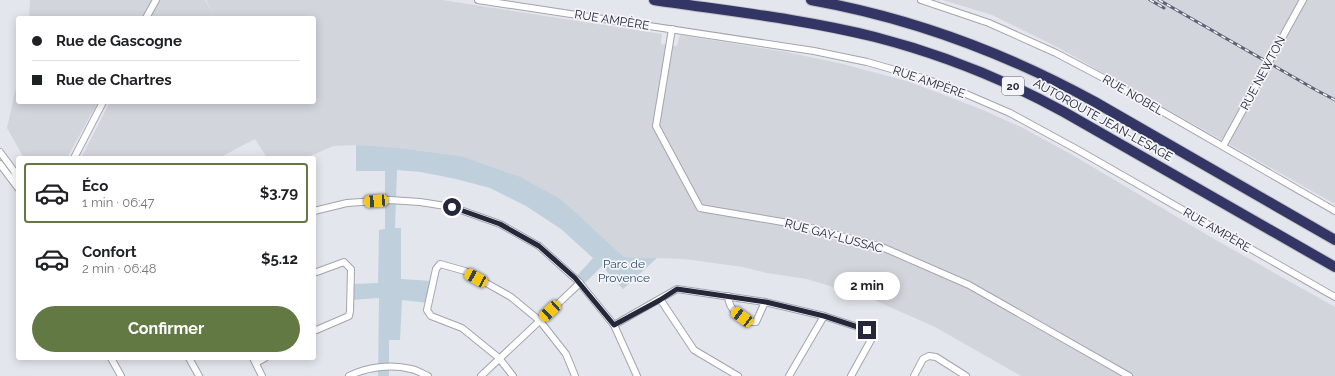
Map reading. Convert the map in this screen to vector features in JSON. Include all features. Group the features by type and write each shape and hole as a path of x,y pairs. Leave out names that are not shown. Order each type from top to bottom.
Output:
{"highway":[{"name":"AUTOROUTE JEAN-LESAGE","path":"654,0 844,30 913,48 972,68 1019,89 1058,109 1335,267"},
{"name":"AUTOROUTE JEAN-LESAGE","path":"811,0 862,10 920,26 979,46 1023,65 1085,96 1335,240"}],"street":[{"path":"147,16 156,0"},
{"name":"RUE AMPÈRE","path":"478,0 804,49 839,56 916,76 975,98 1018,117 1065,142 1335,297"},
{"name":"RUE NOBEL","path":"921,0 989,23 1056,52 1335,211"},
{"name":"RUE NEWTON","path":"1223,146 1303,0"},
{"name":"RUE GAY-LUSSAC","path":"672,29 656,126 700,208 800,224 882,247 969,285 1129,376"},
{"path":"75,156 102,104"},
{"path":"0,152 16,172"},
{"path":"0,164 16,185"},
{"path":"316,211 347,203 390,200 420,202 452,207 500,224 539,246 580,283 614,325 637,376"},
{"path":"316,272 344,262 351,269 350,311 348,316 316,329"},
{"path":"513,376 499,358 462,328 431,316 427,310 436,269 440,264 465,272 511,297 540,321 566,354 575,376"},
{"path":"482,376 499,358 580,283"},
{"path":"614,325 677,289 766,302 824,316 867,330 871,340 851,376"},
{"path":"728,296 728,304 733,310 749,322 756,322 766,302"},
{"path":"660,300 694,350 738,376"},
{"path":"789,376 824,316"},
{"path":"914,376 923,359 929,356 936,357 966,376"},
{"path":"112,360 121,376"},
{"path":"190,360 199,376"},
{"path":"254,361 262,376"},
{"path":"349,376 358,371 381,367 411,369 428,376"}],"shaded area":[{"path":"30,0 205,0 213,13 206,0 442,0 662,34 661,44 677,46 680,35 786,52 843,64 910,82 983,110 1021,127 1069,153 1214,239 1335,307 1335,376 1021,376 935,327 872,299 807,279 767,273 743,267 685,259 624,257 561,199 521,177 461,156 391,147 356,145 333,146 310,156 266,156 255,139 223,156 82,156 109,104 316,104 316,16 29,16"},
{"path":"943,0 1335,0 1335,204 1059,48 992,15"},
{"path":"16,88 16,104 97,104 68,156 23,156 7,128"}],"green space":[{"name":"Parc de Provence","path":"356,145 391,147 461,156 521,177 561,199 624,257 657,258 623,289 602,266 582,286 575,278 593,258 561,229 526,206 490,188 421,172 397,170 395,228 401,228 401,279 432,281 428,303 402,300 400,340 389,340 389,376 378,376 379,298 351,300 351,284 378,283 379,230 385,229 385,171 356,171"}],"railway":[{"path":"1150,0 1164,8"},
{"path":"1159,0 1335,100"}],"route":[{"path":"452,207 500,224 539,246 580,283 614,325 677,289 766,302 824,316 867,330"}]}
